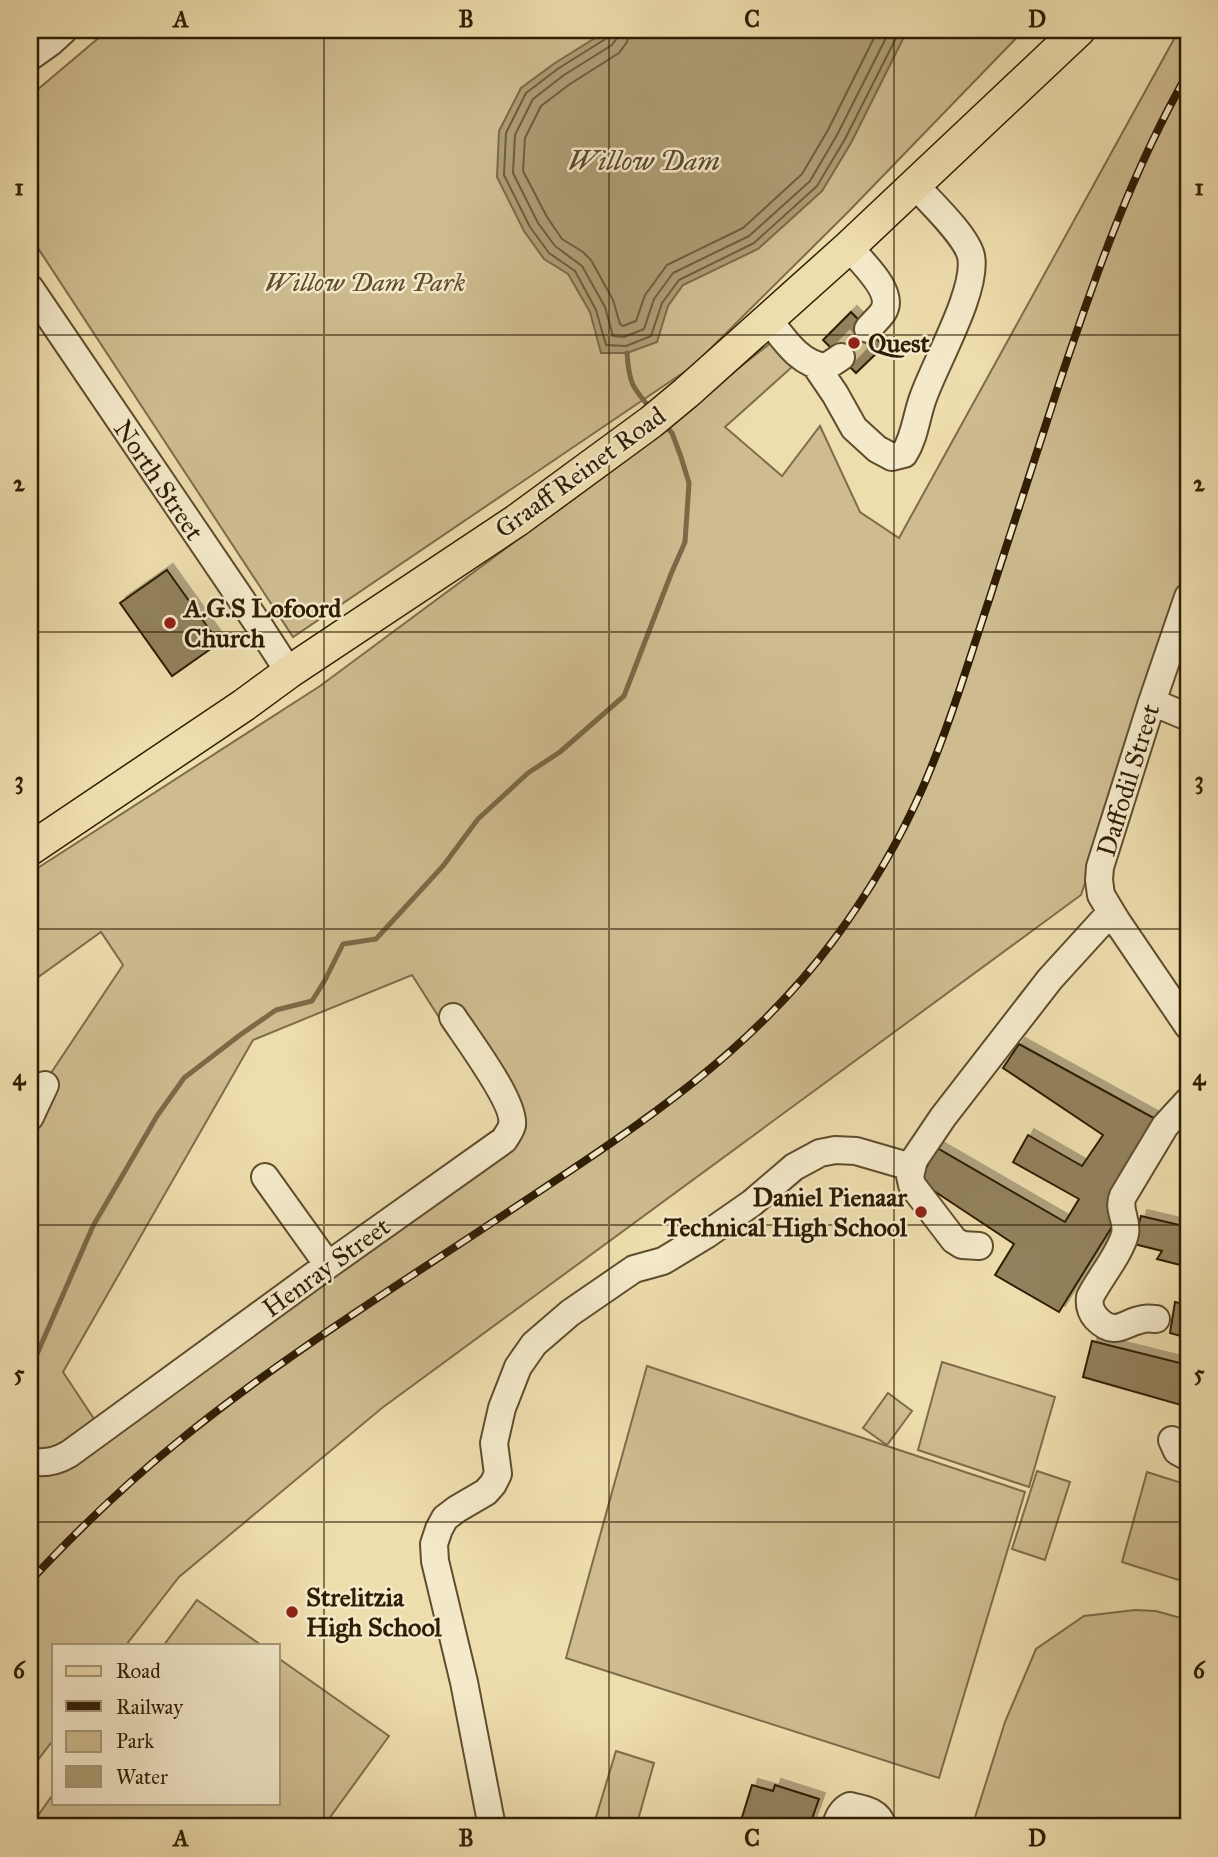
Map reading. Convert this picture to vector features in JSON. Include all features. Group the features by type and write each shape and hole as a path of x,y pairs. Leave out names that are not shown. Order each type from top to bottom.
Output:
{"main road":[{"name":"Graaff Reinet Road","path":"30,849 516,521 655,419 849,247 1079,30"}],"street":[{"path":"30,57 64,30"},
{"path":"768,319 799,356 828,362 835,394 853,428 877,449 892,457 904,454 909,446 923,398 964,302 971,274 971,255 959,234 914,184"},
{"path":"849,247 878,282 887,301 884,312 868,329"},
{"name":"North Street","path":"30,288 289,672"},
{"name":"Daffodil Street","path":"1188,597 1100,867 1099,880 1101,895 1111,912 1188,1026"},
{"path":"1152,702 1188,717"},
{"path":"979,1246 962,1245 950,1235 912,1185 909,1176 911,1167 943,1117 1049,979 1111,912"},
{"name":"Henray Street","path":"30,1461 49,1462 61,1459 492,1149 506,1136 512,1126 509,1107 501,1090 453,1017"},
{"path":"30,1117 45,1086"},
{"path":"1156,1319 1144,1319 1121,1328 1112,1328 1094,1316 1089,1305 1090,1297 1125,1233 1121,1207 1123,1196 1165,1126 1188,1101"},
{"path":"492,1827 464,1682 435,1561 435,1544 439,1529 446,1518 486,1492 498,1474 494,1443 502,1408 518,1367 534,1344 570,1313 634,1269 663,1261 706,1236 752,1203 794,1167 820,1153 835,1150 856,1152 911,1167"},
{"path":"265,1177 328,1265"},
{"path":"835,1827 840,1814 849,1806 876,1814 883,1827"}],"green space":[{"name":"Willow Dam Park","path":"108,30 1024,30 848,212 693,366 293,637 30,236 30,96"},
{"path":"1179,30 1188,30 1188,577 1081,895 382,1408 179,1577 127,1644 52,1644 52,1742 30,1770 30,1456 70,1455 512,1132 412,975 253,1040 63,1372 98,1425 67,1448 30,1448 30,1111 47,1079 123,965 101,932 30,983 30,873 320,686 536,526 772,342 792,367 725,427 782,476 820,426 860,512 899,538"},
{"path":"942,1362 1055,1397 1029,1487 918,1450"},
{"path":"647,1366 1025,1492 939,1778 566,1658"},
{"path":"888,1393 912,1411 887,1445 863,1428"},
{"path":"1037,1471 1070,1482 1045,1560 1012,1549"},
{"path":"1147,1472 1188,1485 1188,1583 1122,1562"},
{"path":"197,1600 260,1644 165,1644"},
{"path":"1135,1610 1156,1611 1188,1620 1188,1827 972,1827 1005,1722 1036,1649 1084,1616"},
{"path":"280,1659 389,1736 323,1827 30,1827 52,1796 52,1804 280,1804"},
{"path":"616,1751 654,1763 636,1827 593,1827"}],"water":[{"name":"Willow Dam","path":"608,30 914,30 903,39 851,143 822,191 758,249 683,285 668,306 657,342 627,353 601,353 590,312 568,274 544,259 524,231 497,177 499,131 521,88"}],"building":[{"name":"Quest","path":"851,312 884,346 856,373 823,340"},
{"name":"A.G.S Lofoord Church","path":"167,570 219,643 172,676 120,603"},
{"path":"1019,1044 1161,1122 1118,1217 1059,1312 995,1275 1014,1244 919,1181 937,1148 1065,1222 1079,1199 1013,1162 1028,1135 1082,1166 1103,1135 1003,1068"},
{"path":"1141,1216 1188,1227 1188,1267 1157,1259 1162,1251 1134,1244"},
{"path":"1175,1302 1188,1305 1188,1338 1170,1333"},
{"path":"1092,1341 1188,1365 1188,1407 1083,1377"},
{"path":"752,1785 773,1791 775,1785 819,1799 809,1827 739,1827"}],"waterway":[{"path":"627,353 633,384 651,409"},
{"path":"30,1370 93,1226 157,1116 184,1078 276,1010 312,1001 343,944 376,939 443,866 478,819 528,773 560,752 624,696 685,542 689,483 672,433 665,425"}],"tunnel":[{"path":"841,357 868,329"}],"railway":[{"path":"30,1581 136,1477 252,1384 590,1157 678,1094 760,1024 798,984 833,941 871,886 893,848 932,764 958,695 1086,304 1132,186 1188,73"}],"place":[{"name":"Quest","path":"854,343"},
{"name":"A.G.S Lofoord Church","path":"170,623"},
{"name":"Daniel Pienaar Technical High School","path":"921,1212"},
{"name":"Strelitzia High School","path":"292,1612"}]}
